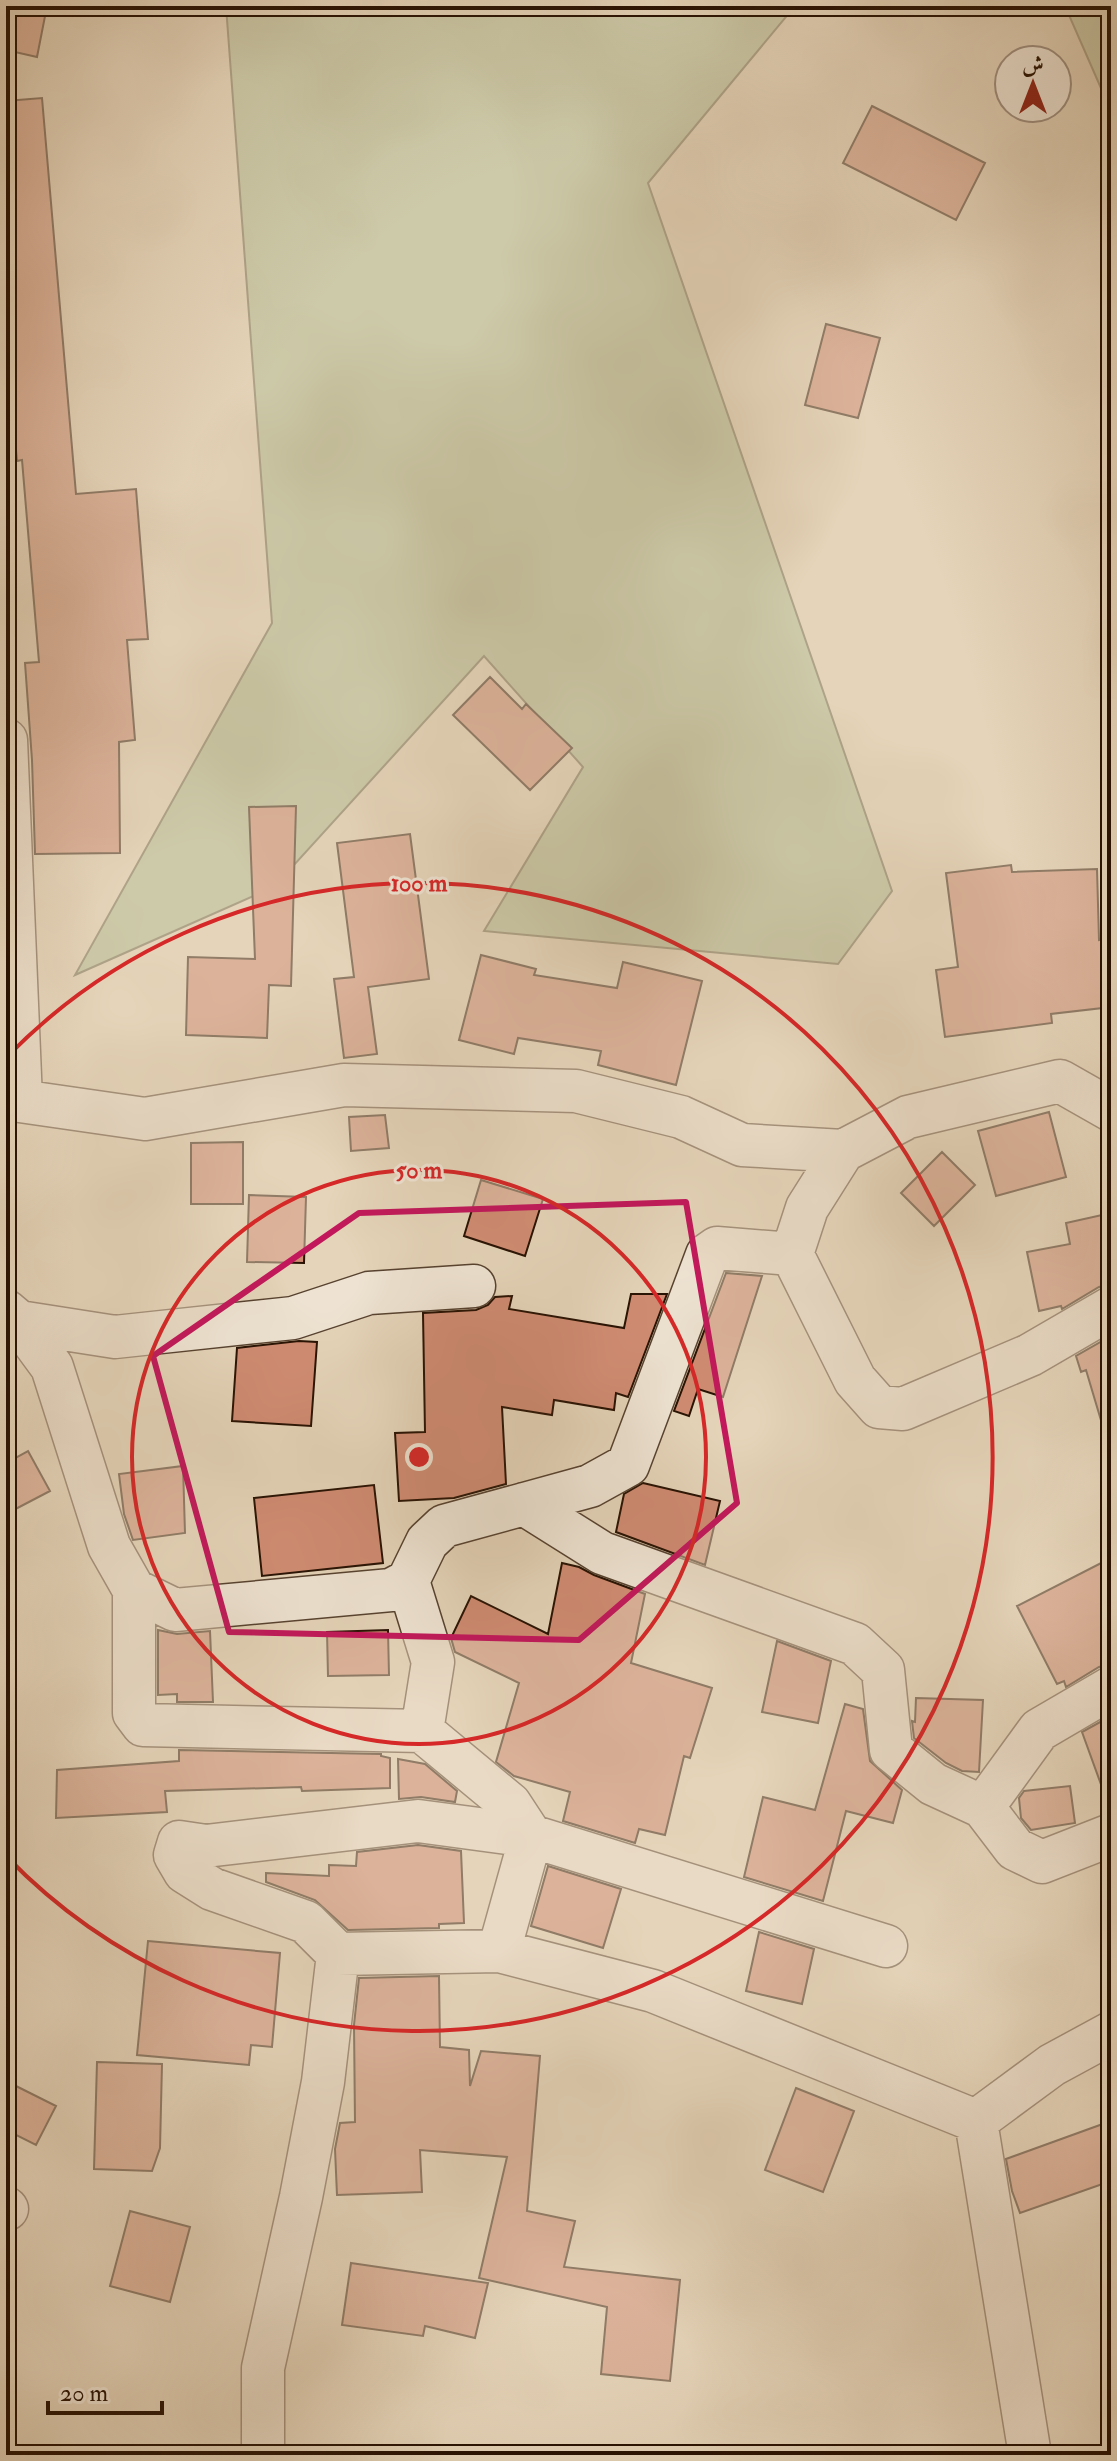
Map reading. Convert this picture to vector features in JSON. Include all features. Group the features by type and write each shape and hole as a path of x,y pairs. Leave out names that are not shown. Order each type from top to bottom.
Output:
{"street":[{"path":"6,740 14,1099 145,1119 344,1085 576,1091 681,1117 742,1145 843,1151"},
{"path":"1111,1110 1060,1081 908,1117 843,1151 807,1208 792,1254 855,1380 879,1407 903,1409 1030,1355 1111,1308"},
{"path":"134,1590 175,1610 391,1590 408,1581 427,1542 444,1526 590,1486 628,1465 707,1255 717,1248 792,1254"},
{"path":"13,1316 115,1337 293,1318 369,1293 474,1286"},
{"path":"13,1316 52,1367 109,1546 134,1590 134,1713 143,1725 422,1731 510,1804 531,1836 499,1951"},
{"path":"524,1504 602,1553 855,1644 883,1670 891,1750 933,1784 983,1807 1015,1849 1042,1862 1111,1835"},
{"path":"408,1581 433,1662 422,1731"},
{"path":"983,1807 1039,1730 1111,1688"},
{"path":"886,1946 531,1836 418,1821 206,1846 179,1842 175,1855 185,1872 212,1889 306,1922 338,1954 499,1951 653,1991 976,2121"},
{"path":"263,2455 263,2368 321,2096 338,1954"},
{"path":"976,2121 1052,2065 1111,2033"},
{"path":"976,2121 1030,2455"}],"highlighted area":[{"path":"686,1202 737,1503 579,1640 229,1632 153,1356 359,1213"}],"green space":[{"path":"226,6 795,6 648,183 892,891 838,964 484,931 583,767 484,656 274,887 75,975 272,623"},
{"path":"1065,6 1111,6 1111,111"}],"building":[{"path":"6,6 47,6 37,57 6,50"},
{"path":"42,98 76,494 136,489 148,639 127,640 135,740 119,742 120,853 35,854 25,663 39,662 22,460 17,461 6,337 6,101"},
{"path":"872,106 985,163 956,220 843,163"},
{"path":"826,324 880,338 858,418 805,405"},
{"path":"490,677 522,709 526,704 572,748 530,790 453,715"},
{"path":"296,806 291,986 269,985 267,1038 186,1035 188,957 255,959 249,807"},
{"path":"410,834 429,979 368,987 377,1054 344,1058 334,979 354,977 337,843"},
{"path":"1011,865 1012,872 1097,869 1099,940 1111,938 1111,1007 1051,1014 1052,1023 945,1037 936,970 958,967 946,873"},
{"path":"481,955 536,969 534,975 617,988 623,962 702,981 676,1085 598,1065 601,1051 518,1038 514,1054 459,1040"},
{"path":"1049,1112 1066,1177 996,1196 978,1131"},
{"path":"385,1115 389,1148 351,1151 349,1117"},
{"path":"243,1142 243,1204 191,1204 191,1143"},
{"path":"942,1152 975,1185 934,1226 901,1193"},
{"path":"481,1180 543,1199 525,1256 464,1236"},
{"path":"249,1195 306,1197 304,1263 247,1262"},
{"path":"1111,1213 1111,1284 1099,1287 1062,1309 1061,1306 1039,1311 1027,1252 1070,1244 1066,1223"},
{"path":"726,1273 762,1276 723,1397 698,1389 689,1416 674,1411"},
{"path":"631,1294 667,1294 628,1397 616,1393 614,1410 554,1400 552,1415 502,1407 506,1484 454,1498 399,1501 395,1433 425,1432 423,1313 476,1310 488,1305 495,1297 512,1296 509,1309 624,1328"},
{"path":"1111,1336 1111,1425 1103,1427 1086,1370 1081,1372 1076,1356"},
{"path":"317,1342 311,1426 232,1421 237,1348"},
{"path":"28,1451 50,1491 6,1514 6,1463"},
{"path":"183,1466 185,1533 133,1540 124,1514 119,1474"},
{"path":"643,1483 720,1501 705,1565 616,1532 624,1494"},
{"path":"374,1485 383,1563 262,1576 254,1498"},
{"path":"1111,1558 1111,1664 1099,1667 1066,1687 1064,1681 1057,1684 1017,1606"},
{"path":"562,1563 645,1594 631,1663 712,1688 690,1758 684,1756 665,1835 639,1829 635,1843 563,1821 570,1792 514,1776 496,1762 519,1683 455,1652 451,1638 471,1596 548,1634"},
{"path":"158,1630 177,1634 210,1631 213,1702 177,1702 177,1694 158,1695"},
{"path":"388,1630 389,1675 328,1676 327,1632"},
{"path":"777,1641 831,1661 818,1723 762,1712"},
{"path":"916,1698 983,1700 979,1772 962,1771 946,1763 914,1738 912,1721 915,1722"},
{"path":"845,1704 863,1709 870,1761 902,1790 893,1823 846,1811 823,1901 744,1877 763,1797 815,1810"},
{"path":"1111,1716 1111,1800 1107,1801 1082,1732"},
{"path":"179,1750 381,1754 390,1758 390,1788 165,1791 167,1812 56,1818 57,1770 179,1761"},
{"path":"398,1759 425,1764 457,1791 455,1802 421,1797 399,1799"},
{"path":"1070,1786 1075,1823 1031,1830 1021,1818 1019,1798 1024,1791"},
{"path":"418,1845 461,1851 464,1923 439,1924 439,1928 348,1930 315,1900 266,1882 266,1873 329,1876 329,1865 356,1866 357,1852"},
{"path":"548,1866 621,1889 603,1948 531,1926"},
{"path":"759,1932 814,1949 802,2004 746,1991"},
{"path":"148,1941 280,1953 272,2047 251,2045 249,2065 137,2055"},
{"path":"439,1976 440,2047 469,2050 470,2086 481,2051 540,2056 527,2211 575,2221 564,2267 680,2280 670,2381 601,2374 607,2307 479,2278 507,2157 420,2150 422,2192 337,2195 335,2149 340,2123 355,2122 354,2025 359,1978"},
{"path":"97,2062 162,2064 160,2148 152,2171 94,2169"},
{"path":"6,2081 56,2106 36,2145 6,2130"},
{"path":"796,2088 854,2111 823,2192 765,2170"},
{"path":"1111,2121 1111,2181 1020,2213 1006,2159"},
{"path":"130,2211 190,2227 170,2302 110,2286"},
{"path":"351,2263 488,2283 475,2338 425,2326 423,2336 342,2325"}]}
